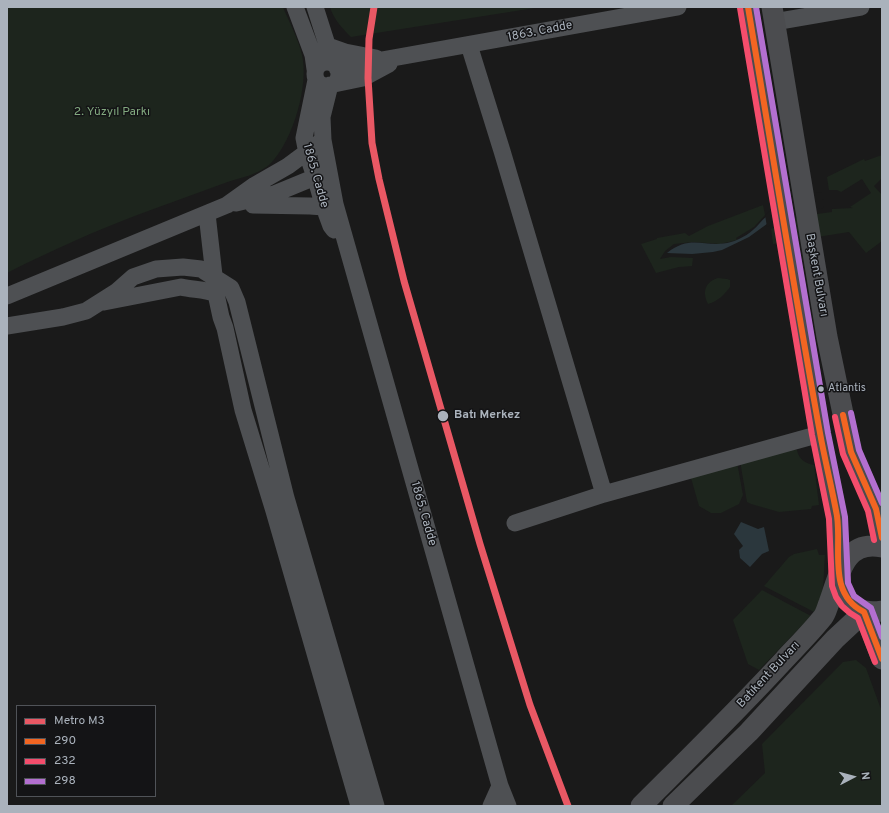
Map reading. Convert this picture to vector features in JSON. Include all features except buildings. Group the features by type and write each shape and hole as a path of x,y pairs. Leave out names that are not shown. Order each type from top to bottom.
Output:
{"main road":[{"name":"Başkent Bulvarı","path":"748,7 820,434 837,518 839,574"},
{"name":"Başkent Bulvarı","path":"773,14 827,337 851,452 876,509 882,538"},
{"name":"Batıkent Bulvarı","path":"641,806 764,683 824,616 842,565 848,557 855,550 864,546 882,546"},
{"path":"839,574 842,593 851,605 873,612 882,659"},
{"name":"Batıkent Bulvarı","path":"673,806 749,732 835,639 873,612"}],"street":[{"path":"295,7 313,56 328,75 363,78 402,57"},
{"path":"314,7 328,46 328,75"},
{"name":"1863. Cadde","path":"402,57 678,7"},
{"path":"773,14 861,7"},
{"path":"469,45 604,494"},
{"path":"328,46 345,52 376,58 402,57"},
{"name":"1865. Cadde","path":"328,75 322,117 322,174 324,207 331,226 345,242"},
{"name":"1865. Cadde","path":"328,75 304,138 307,153 322,174 335,204 500,786 508,806"},
{"path":"7,296 226,205 255,185 288,166 323,140"},
{"path":"226,205 274,194 322,174"},
{"path":"226,205 324,207"},
{"path":"207,214 218,308 225,328 243,410 274,511 359,806"},
{"path":"7,326 63,317 86,311 101,302 133,277 156,269 183,267 201,269 231,288 237,302 286,498 376,806"},
{"path":"101,302 181,287 216,294"},
{"path":"515,523 604,494 820,434"},
{"path":"491,806 500,786"},
{"name":"1865. Cadde","path":"500,786 502,806"}],"green space":[{"name":"2. Yüzyıl Parkı","path":"7,7 283,7 298,42 304,68 298,112 287,140 272,162 255,173 106,227 7,273"},
{"path":"330,7 541,7 351,37 336,20"},
{"path":"882,155 882,178 874,186 882,195 882,241 866,253 849,232 773,244 771,229 801,216 832,212 832,209 853,208 850,207 871,193 862,179 841,192 837,190 829,190 827,177 864,159 865,161"},
{"path":"763,205 765,215 754,227 736,238 737,240 720,244 693,242 674,244 665,251 660,259 671,257 693,258 692,266 679,267 656,273 641,244 657,238 685,233 689,236 708,226"},
{"path":"718,278 730,280 730,287 715,301 708,304 705,295 706,288 710,282"},
{"path":"782,450 797,450 799,456 803,460 814,465 819,505 812,506 811,509 779,512 747,502 740,461"},
{"path":"737,462 743,495 739,504 721,513 711,513 699,506 691,478"},
{"path":"817,549 819,555 825,555 822,592 818,606 814,612 764,586 789,557 794,554"},
{"path":"762,590 811,616 759,670 748,664 733,620"},
{"path":"856,660 866,668 882,712 882,806 731,806 765,773 762,744 843,662"}],"shaded area":[{"path":"811,208 771,221 749,237 722,250 692,254 667,253 684,244 722,244 731,242 746,235 769,216"},
{"path":"741,522 758,529 764,527 769,551 762,554 750,567 740,558 739,550 743,546 734,534"}],"pier":[{"path":"822,193 823,208 793,214 767,227 765,215 772,209 798,195"}],"metro line":[{"name":"M3","path":"374,7 369,39 368,78 372,143 379,179 404,281 480,544 530,705 568,806"}],"transit line":[{"name":"290","path":"748,7 810,380 837,516 838,570 845,594 852,604 864,612 882,659"},
{"name":"298","path":"756,7 828,433 845,517 848,583 854,596 871,608 882,637"},
{"name":"232","path":"740,8 812,435 829,519 832,586 836,597 842,606 858,618 875,662"},
{"name":"298","path":"851,413 859,450 882,503"},
{"name":"290","path":"843,415 851,452 876,509 882,538"},
{"name":"232","path":"835,417 843,454 868,511 874,540"}],"place":[{"name":"Atlantis","path":"821,389"},
{"name":"Batı Merkez","path":"443,416"}]}
